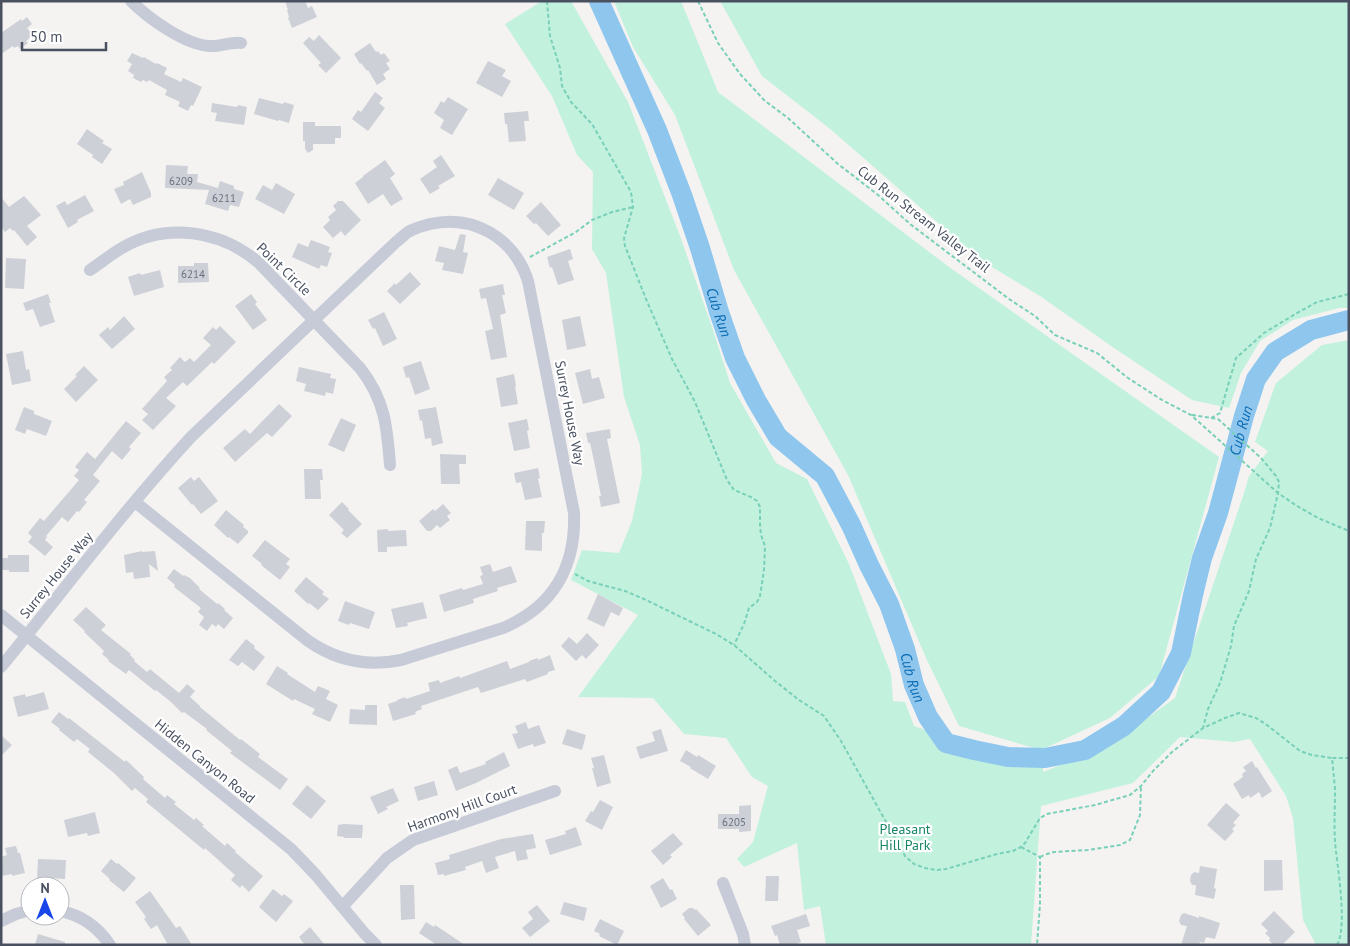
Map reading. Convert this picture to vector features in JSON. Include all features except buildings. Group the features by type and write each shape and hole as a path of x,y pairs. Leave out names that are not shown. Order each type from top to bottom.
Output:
{"street":[{"path":"131,1 158,23 198,44 222,46 237,42 241,43"},
{"name":"Surrey House Way","path":"1,667 164,466 191,437 396,242 409,232 422,226 439,222 457,221 486,230 500,239 515,254 528,281 574,514 575,530 565,570 556,586 536,609 503,628 401,660 374,664 335,656 319,648 135,502"},
{"name":"Point Circle","path":"90,270 123,248 148,237 177,232 207,235 230,243 249,254 360,368 375,389 387,426 390,465"},
{"name":"Hidden Canyon Road","path":"1,615 291,849 376,945"},
{"name":"Harmony Hill Court","path":"343,906 387,858 413,840 555,791"},
{"path":"723,883 743,934 745,945"},
{"path":"1,921 20,913"},
{"path":"70,913 86,920 104,935 110,945"}],"path":[{"path":"547,1 550,36 560,68 562,86 570,102 592,124 631,192 633,207 624,238 625,246 646,300 672,359 695,402 727,480 734,490 751,497 757,501 760,507 760,525 765,546 760,596 757,602 749,608 734,645"},
{"name":"Cub Run Stream Valley Trail","path":"698,1 718,43 740,74 765,101 788,118 838,164 878,195 910,224 1035,316 1055,335 1097,354 1128,378 1162,400 1191,414 1224,446 1278,493 1318,518 1349,531"},
{"path":"520,262 576,232 592,220 612,212 633,207"},
{"path":"1211,418 1220,413 1236,358 1257,339 1317,302 1349,294"},
{"path":"1191,414 1218,419 1261,458 1279,482 1270,528 1256,559 1249,591 1234,626 1220,683 1208,709 1203,728"},
{"path":"565,570 588,581 625,591 651,602 734,645 799,700 824,716 841,741 905,856 914,864 925,868 946,869 1013,851 1025,843 1040,818 1047,814 1112,801 1130,795 1141,786 1172,752 1203,728 1239,713 1256,718 1300,751 1332,758 1349,758"},
{"path":"1332,758 1341,928 1337,945"},
{"path":"1040,858 1054,852 1088,850 1120,845 1130,840 1140,815 1141,786"},
{"path":"1021,847 1040,858"},
{"path":"1037,945 1040,904 1040,858"}],"green space":[{"name":"Pleasant Hill Park","path":"542,1 571,1 628,102 680,236 730,383 776,463 807,479 849,564 891,674 893,701 905,702 914,726 1030,765 1043,761 1043,772 1107,747 1175,698 1249,476 1268,451 1255,442 1276,383 1322,345 1349,340 1349,945 1316,945 1303,920 1293,818 1286,796 1250,739 1234,742 1180,737 1133,783 1041,806 1031,945 826,945 820,906 804,910 797,843 744,867 737,859 753,842 768,786 752,777 726,738 684,734 653,698 578,697 638,615 571,580 582,550 619,553 632,521 642,474 640,445 624,397 606,273 592,249 593,172 577,155 552,96 505,24"},
{"path":"614,1 681,1 718,92 949,267 1219,457 1159,676 1110,718 1041,750 959,726 926,658 848,475 734,270 675,115 633,47"},
{"path":"720,1 1349,1 1349,308 1339,308 1293,320 1260,341 1241,373 1229,408 1192,400 1040,296 982,261 829,128 762,76"}],"waterway":[{"name":"Cub Run","path":"599,1 657,130 682,195 735,358 756,400 778,437 825,476 889,604 905,649 914,685 928,717 946,743 1008,757 1045,758 1085,750 1124,726 1161,692 1181,653 1202,558 1218,513 1256,379 1275,352 1311,330 1349,320"}]}
